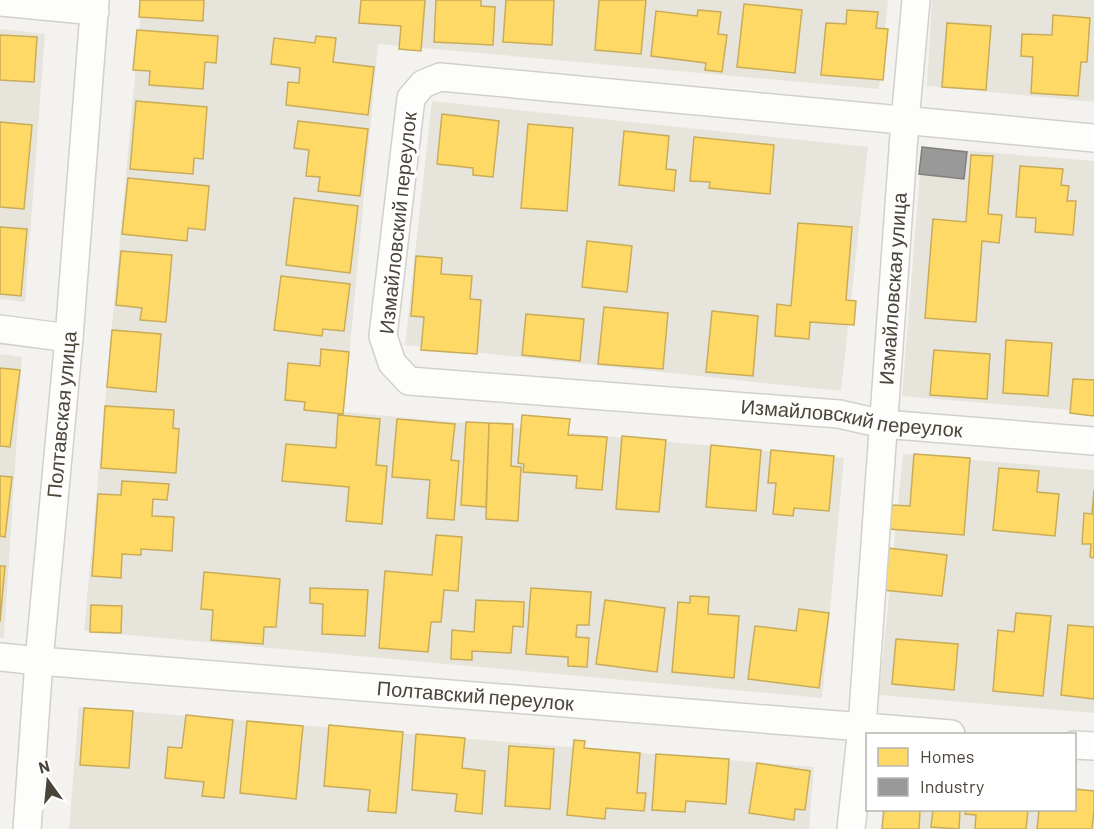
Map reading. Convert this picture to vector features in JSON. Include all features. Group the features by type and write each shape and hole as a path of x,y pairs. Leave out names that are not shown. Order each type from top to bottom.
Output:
{"street":[{"name":"Измайловская улица","path":"851,829 862,727 905,121 916,0"},
{"path":"0,2 95,5"},
{"name":"Полтавская улица","path":"27,829 39,661 69,338 95,5"},
{"name":"Измайловский переулок","path":"1094,138 440,77 423,84 411,98 383,336 392,363 409,381 838,414 883,424 1094,441"},
{"path":"0,329 69,338"},
{"name":"Полтавский переулок","path":"0,657 929,733"},
{"path":"1076,745 1094,746"}],"shaded area":[{"path":"142,0 888,0 879,89 378,44 344,412 844,458 822,698 84,631"},
{"path":"932,0 1094,0 1094,102 927,86"},
{"path":"0,29 45,34 25,302 0,299"},
{"path":"432,101 868,147 841,391 405,345"},
{"path":"922,147 1094,161 1094,412 902,396"},
{"path":"0,354 22,357 4,638 0,638"},
{"path":"903,454 1094,470 1094,713 879,695"},
{"path":"79,707 814,767 809,829 69,829"},
{"path":"1076,788 1094,790 1094,829 881,829 882,811 1076,811"}],"building: Homes":[{"path":"140,0 204,0 203,21 139,17"},
{"path":"361,0 425,0 421,51 399,49 401,26 359,23"},
{"path":"436,0 481,0 481,6 495,7 493,45 434,42"},
{"path":"506,0 554,0 552,45 503,42"},
{"path":"599,0 646,0 641,54 595,50"},
{"path":"744,4 802,10 795,73 737,67"},
{"path":"698,10 721,12 718,34 727,35 722,72 705,70 706,63 651,56 656,11 697,16"},
{"path":"847,10 878,12 876,28 888,29 883,80 821,75 826,23 846,24"},
{"path":"1053,15 1090,18 1087,62 1081,62 1078,96 1031,93 1033,57 1021,56 1022,34 1052,35"},
{"path":"947,23 991,26 986,90 942,87"},
{"path":"137,30 218,36 216,63 205,62 203,89 149,85 150,71 133,70"},
{"path":"0,35 37,37 34,82 0,80"},
{"path":"316,36 336,38 333,62 374,67 368,115 286,105 288,82 299,83 300,68 271,64 274,38 315,43"},
{"path":"136,101 207,107 203,159 194,158 193,174 130,169"},
{"path":"442,114 499,121 493,177 473,175 473,168 437,164"},
{"path":"298,121 368,129 360,196 318,191 320,177 306,176 309,150 294,148"},
{"path":"0,122 32,125 24,209 0,207"},
{"path":"528,124 573,128 567,211 521,208"},
{"path":"624,131 669,136 666,169 676,170 674,191 619,185"},
{"path":"694,137 774,145 770,194 709,188 710,182 690,181"},
{"path":"971,155 993,156 988,214 1002,215 999,243 982,241 976,322 925,318 933,219 966,222"},
{"path":"1020,166 1063,169 1061,185 1069,186 1067,201 1076,201 1073,235 1035,232 1036,218 1016,217"},
{"path":"128,178 209,186 205,230 188,228 187,241 122,234"},
{"path":"294,198 358,206 350,273 286,265"},
{"path":"798,223 852,227 846,300 856,301 854,325 810,322 809,339 775,336 777,304 791,306"},
{"path":"0,227 27,229 21,296 0,294"},
{"path":"587,241 632,246 627,292 582,287"},
{"path":"121,251 172,255 166,322 140,320 142,308 116,305"},
{"path":"416,256 442,258 441,274 472,276 470,299 481,300 477,354 421,350 424,317 411,316"},
{"path":"281,276 350,284 344,331 323,329 322,336 274,330"},
{"path":"604,307 668,313 663,369 598,364"},
{"path":"712,311 758,316 753,376 706,372"},
{"path":"526,314 584,319 580,361 522,355"},
{"path":"112,330 161,334 156,392 107,387"},
{"path":"1006,340 1052,343 1048,396 1003,393"},
{"path":"321,349 349,352 343,414 304,410 305,402 285,400 288,363 320,366"},
{"path":"934,350 990,354 987,399 930,395"},
{"path":"0,368 20,370 10,447 0,446"},
{"path":"1073,379 1094,380 1094,416 1070,413"},
{"path":"105,406 174,410 173,428 179,429 176,473 101,468"},
{"path":"338,415 380,419 376,465 387,466 382,524 346,521 349,487 282,481 286,444 336,448"},
{"path":"522,415 570,419 568,435 607,437 602,490 576,488 577,476 523,472 524,464 518,463"},
{"path":"397,419 455,424 451,460 459,461 454,520 427,518 430,480 392,477"},
{"path":"466,422 489,423 486,507 461,505"},
{"path":"489,423 513,424 511,466 521,467 518,521 486,519"},
{"path":"622,436 666,440 659,512 616,509"},
{"path":"711,445 761,450 756,511 706,507"},
{"path":"771,450 834,456 829,511 794,508 793,516 773,514 776,483 768,483"},
{"path":"914,454 970,458 964,535 889,529 892,505 910,506"},
{"path":"999,468 1039,471 1037,492 1059,494 1055,536 993,530"},
{"path":"0,476 12,477 5,537 0,536"},
{"path":"122,481 169,484 167,500 153,499 152,516 174,517 172,551 141,549 141,555 122,554 121,578 92,576 98,494 121,495"},
{"path":"1094,490 1094,558 1090,557 1091,544 1082,544 1084,513 1092,514"},
{"path":"436,535 462,537 458,591 444,590 441,622 431,622 428,652 379,648 385,571 432,575"},
{"path":"888,548 947,555 942,596 883,590"},
{"path":"0,566 5,566 0,622"},
{"path":"204,572 280,579 276,627 264,627 263,644 211,640 213,610 201,609"},
{"path":"310,588 368,590 365,636 322,634 323,604 310,603"},
{"path":"531,588 591,592 589,625 577,625 576,637 589,638 587,667 568,666 568,657 526,654"},
{"path":"690,596 709,597 708,614 739,616 734,678 672,672 678,602 690,603"},
{"path":"476,600 524,602 523,627 513,626 511,653 472,651 472,660 451,659 452,630 474,632"},
{"path":"605,600 665,608 657,672 596,664"},
{"path":"91,605 122,606 121,633 90,632"},
{"path":"799,609 829,613 819,688 748,679 755,626 796,631"},
{"path":"1016,613 1051,616 1043,696 993,691 998,630 1014,632"},
{"path":"1068,625 1094,627 1094,699 1061,695"},
{"path":"896,639 958,644 954,690 892,684"},
{"path":"84,708 133,711 129,768 80,765"},
{"path":"186,715 233,720 224,798 202,796 204,782 165,778 168,747 182,748"},
{"path":"247,721 303,726 296,799 240,793"},
{"path":"329,725 403,732 396,813 368,811 370,790 324,786"},
{"path":"416,734 465,738 462,768 485,771 482,814 455,811 457,794 412,790"},
{"path":"574,740 585,741 584,748 640,753 637,793 646,793 644,811 606,808 605,819 567,815"},
{"path":"509,746 554,749 550,809 505,806"},
{"path":"656,754 729,759 726,804 686,801 685,812 652,810"},
{"path":"757,763 810,771 805,810 795,809 794,820 749,813"},
{"path":"1076,789 1094,791 1092,829 1037,829 1039,811 1076,811"},
{"path":"884,811 920,811 919,829 882,829"},
{"path":"933,811 960,811 959,829 931,827"},
{"path":"966,811 1028,811 1026,829 975,829 976,815 965,814"}],"building: Industry":[{"path":"922,147 967,152 964,179 919,174"}]}
